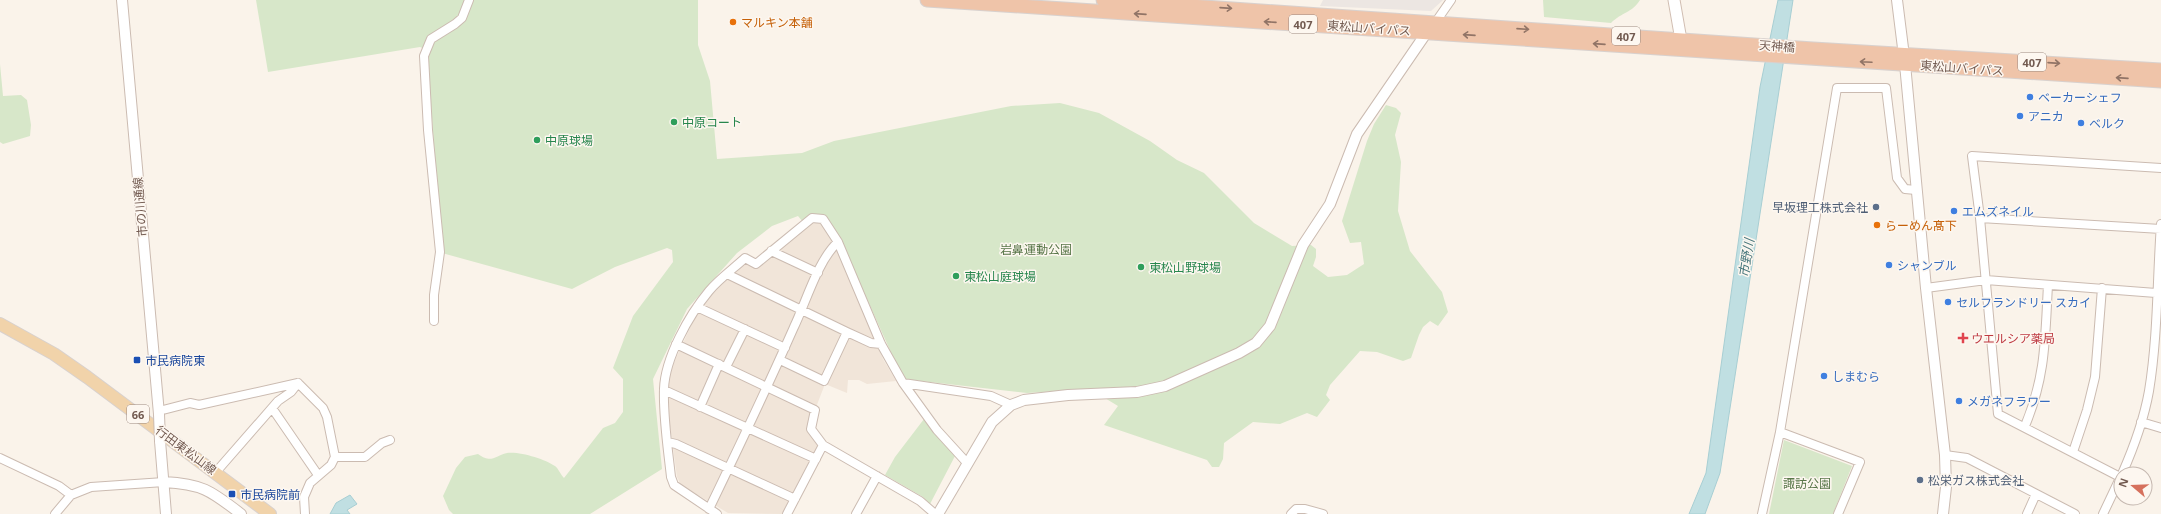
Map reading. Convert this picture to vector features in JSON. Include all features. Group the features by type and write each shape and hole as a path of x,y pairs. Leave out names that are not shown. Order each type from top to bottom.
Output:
{"highway":[{"name":"東松山バイパス","path":"927,0 1431,27"},
{"name":"東松山バイパス","path":"1103,0 1431,27 1741,49"},
{"name":"天神橋","path":"1741,49 1812,54"},
{"name":"東松山バイパス","path":"1812,54 2161,70"},
{"name":"東松山バイパス","path":"1904,59 2161,81"}],"main road":[{"path":"1674,0 1680,44"},
{"name":"行田東松山線","path":"0,324 54,354 216,472 270,514"}],"street":[{"name":"市の川通線","path":"122,0 164,482"},
{"path":"434,321 434,295 440,252 428,130 424,56 431,39 462,18 469,0"},
{"path":"676,344 723,366 766,389 814,410 811,429 823,445 920,501 937,514 992,422 1011,405 1032,399 1147,390 1171,383 1239,353 1256,343 1270,326 1303,245 1330,204 1357,134 1451,0"},
{"path":"1897,0 1926,288 1945,455 1946,487 1943,514"},
{"path":"1762,514 1780,432 1837,88 1886,88 1898,178 1905,189 1916,190"},
{"path":"2113,471 1998,414 1980,218 1972,156 2161,168"},
{"path":"717,514 674,485 671,477 664,390 666,371 676,344 697,307 710,290 745,258 756,264 812,218 824,218 838,242 881,344 903,382 937,430 968,464"},
{"path":"1980,218 2161,229"},
{"path":"2125,466 2142,422 2149,391 2153,356 2161,224"},
{"path":"709,509 780,360 818,273 831,249 838,242"},
{"path":"771,251 818,273"},
{"path":"727,274 871,344 881,344"},
{"path":"1926,288 1986,280 2156,293"},
{"path":"2024,426 2034,404 2043,368 2048,285"},
{"path":"2073,452 2088,410 2095,377 2102,288"},
{"path":"697,307 785,348"},
{"path":"700,407 745,329"},
{"path":"780,360 824,381 847,332"},
{"path":"903,382 991,396 1011,405"},
{"path":"159,413 190,404 199,405 298,383"},
{"path":"216,472 278,401 291,392 298,383"},
{"path":"298,383 323,408 328,417 335,457 331,465 310,483 304,497 305,514"},
{"path":"664,390 816,459"},
{"path":"272,408 318,475"},
{"path":"2142,422 2161,428"},
{"path":"1780,432 1860,462 1838,514"},
{"path":"335,457 365,457 382,443 390,440"},
{"path":"668,442 676,444 795,498"},
{"path":"787,514 823,445"},
{"path":"1945,455 1966,458 2075,514"},
{"path":"0,458 59,486 72,495"},
{"path":"856,514 877,476"},
{"path":"164,482 166,514"},
{"path":"55,514 72,495 91,486 164,482 197,485 206,489 241,514"},
{"path":"2103,514 2113,492"},
{"path":"2027,514 2036,494"},
{"path":"1291,514 1296,510 1305,509 1323,514"}],"shaded area":[{"path":"1323,0 1443,0 1431,11 1320,6"},
{"path":"815,220 828,228 883,359 896,381 867,384 859,380 848,380 847,393 825,384 808,428 818,442 818,445 782,514 728,513 681,485 677,477 668,412 669,373 697,313 719,285 744,264 755,267"}],"green space":[{"name":"岩鼻運動公園","path":"256,0 698,0 698,45 710,81 717,159 802,153 834,141 1011,106 1060,103 1099,113 1150,141 1177,160 1204,173 1254,223 1292,246 1311,245 1316,249 1316,257 1313,266 1328,277 1347,275 1364,264 1361,242 1350,243 1342,221 1367,141 1374,124 1386,105 1396,108 1401,113 1395,135 1401,162 1398,211 1410,251 1442,292 1448,312 1438,326 1430,321 1423,327 1411,358 1403,361 1377,352 1360,351 1330,385 1326,395 1330,400 1317,417 1307,413 1280,424 1253,422 1224,443 1223,459 1219,467 1212,467 1207,460 1104,425 1118,406 1090,389 1027,393 903,379 848,257 826,216 811,216 803,222 798,216 772,226 737,253 687,309 653,379 662,469 590,514 453,514 449,510 443,496 456,468 465,457 478,454 490,459 507,453 525,454 555,466 564,478 603,428 615,423 623,412 623,379 613,368 633,316 673,262 672,250 667,248 615,267 572,289 442,253 427,50 420,47 268,72"},
{"path":"1543,0 1640,0 1634,8 1611,23 1544,17"},
{"path":"0,64 3,96 21,95 27,100 31,125 30,136 3,144 0,142"},
{"path":"924,419 955,456 930,504 923,497 885,475 895,457"},
{"name":"諏訪公園","path":"1784,440 1852,466 1833,514 1769,514"}],"water":[{"name":"市野川","path":"1778,0 1793,0 1720,473 1705,514 1689,514 1706,473 1760,87"},
{"path":"350,495 357,504 347,510 350,514 330,514 336,503"}],"place":[{"name":"マルキン本舗","path":"733,22"},
{"name":"ベーカーシェフ","path":"2030,97"},
{"name":"アニカ","path":"2020,116"},
{"name":"中原コート","path":"674,122"},
{"name":"ベルク","path":"2081,123"},
{"name":"中原球場","path":"537,140"},
{"name":"早坂理工株式会社","path":"1876,207"},
{"name":"エムズネイル","path":"1954,211"},
{"name":"らーめん髙下","path":"1877,225"},
{"name":"シャンブル","path":"1889,265"},
{"name":"東松山野球場","path":"1141,267"},
{"name":"東松山庭球場","path":"956,276"},
{"name":"セルフランドリー スカイ","path":"1948,302"},
{"name":"ウエルシア薬局","path":"1963,338"},
{"name":"市民病院東","path":"137,360"},
{"name":"しまむら","path":"1824,376"},
{"name":"メガネフラワー","path":"1959,401"},
{"name":"松栄ガス株式会社","path":"1920,480"},
{"name":"市民病院前","path":"232,494"}]}
